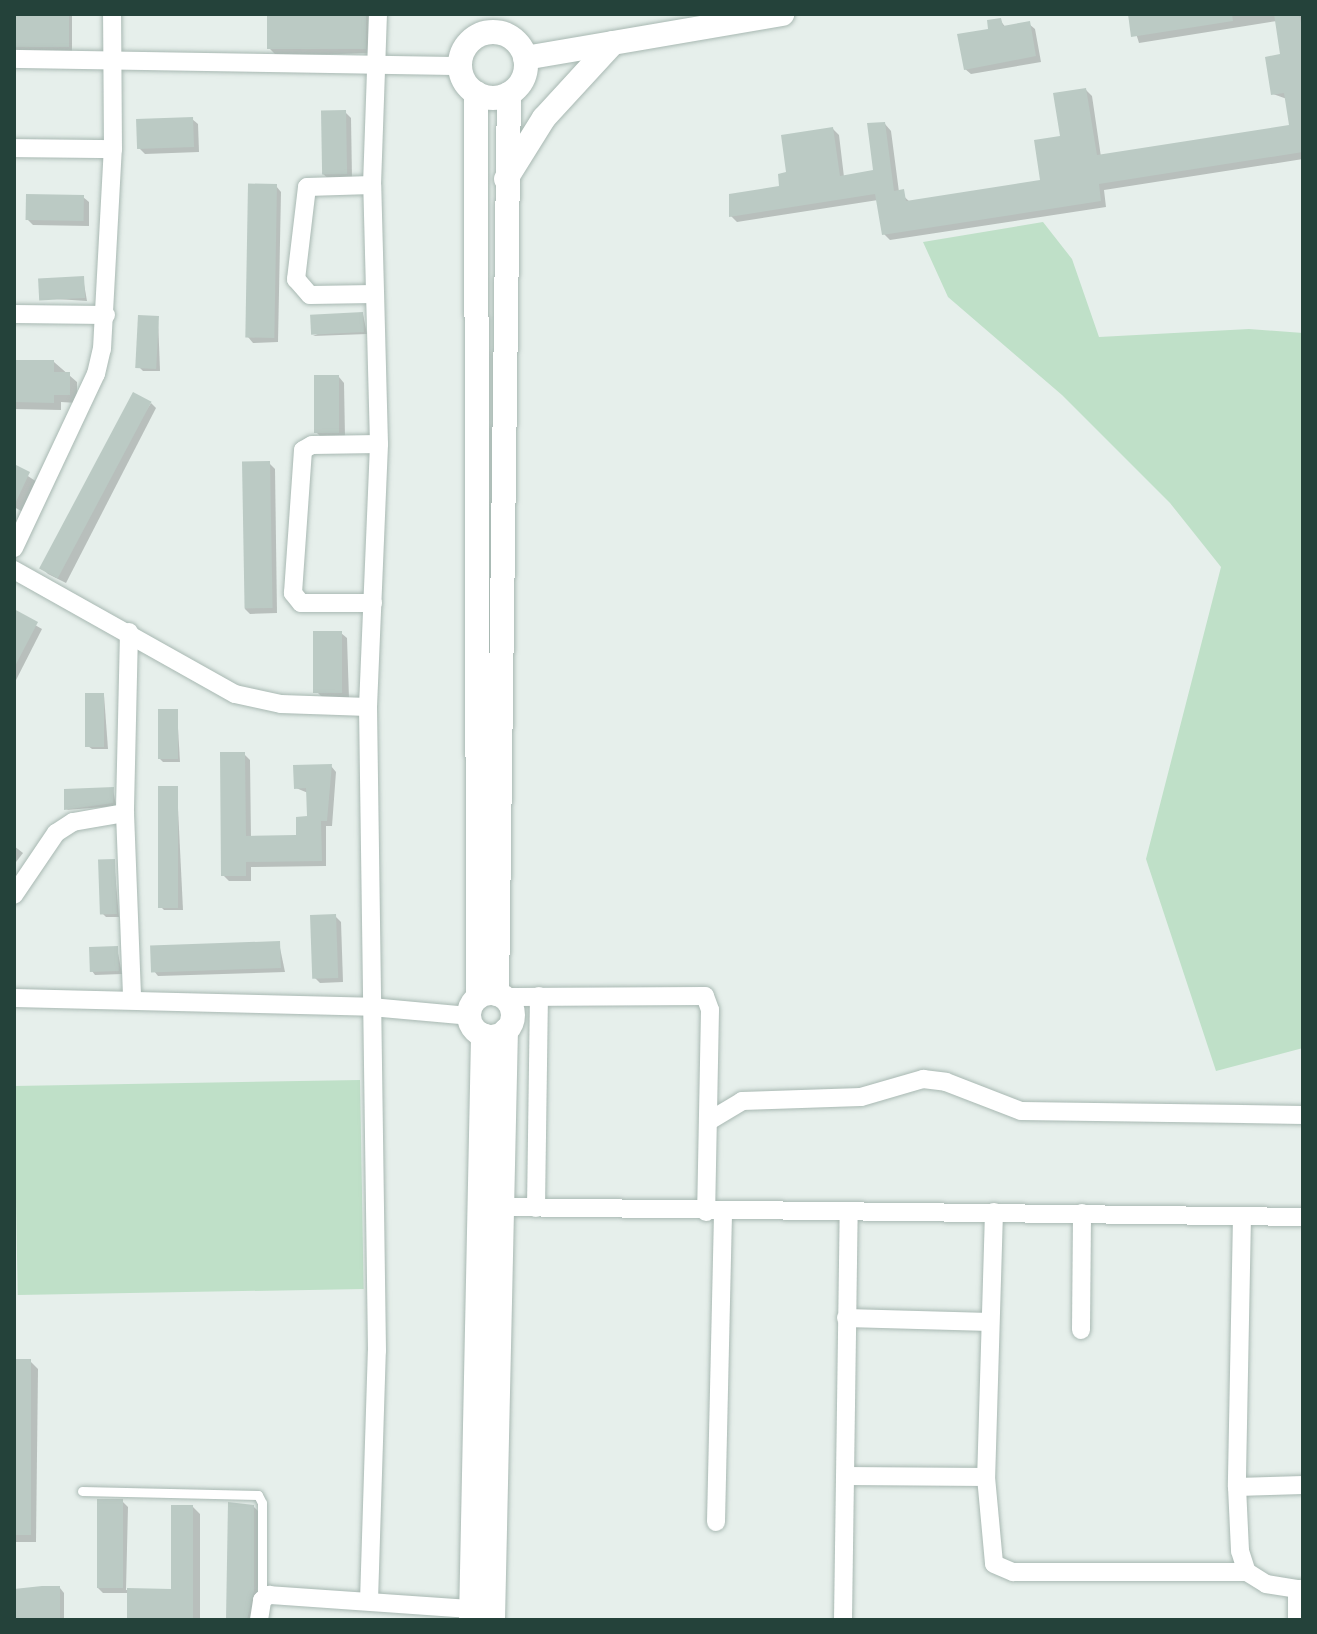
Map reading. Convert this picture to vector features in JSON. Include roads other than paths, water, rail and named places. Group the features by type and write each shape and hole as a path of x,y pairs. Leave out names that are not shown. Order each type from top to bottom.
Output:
{"main road":[{"path":"525,58 613,43 708,21 782,14"},
{"path":"476,93 492,98 509,94 523,79 525,58 506,24 481,24 466,47 460,66 476,93 489,1011 500,1207 482,1615"},
{"path":"504,182 544,118 613,43"},
{"path":"482,1615 489,1011 504,182 509,94"}],"street":[{"path":"14,548 96,374 106,315 113,149 112,14"},
{"path":"369,1601 377,1351 368,707 379,444 372,185 378,14"},
{"path":"14,59 460,66"},
{"path":"14,148 113,149"},
{"path":"372,185 307,187 296,279 310,295 374,294"},
{"path":"14,314 106,315"},
{"path":"373,603 301,603 293,593 303,450 312,445 379,444"},
{"path":"14,570 248,698 368,707"},
{"path":"129,632 125,813 132,998"},
{"path":"14,895 56,833 73,822 125,813"},
{"path":"536,1208 539,996"},
{"path":"14,998 132,998 489,1011 539,996 705,996 714,1212 716,1522"},
{"path":"709,1121 742,1101 861,1097 923,1079 946,1082 1021,1111 1303,1115"},
{"path":"500,1207 1303,1217"},
{"path":"843,1620 849,1211"},
{"path":"994,1212 986,1477 990,1552 1002,1570 1247,1572 1266,1584 1300,1589 1297,1620"},
{"path":"1081,1330 1082,1213"},
{"path":"1242,1216 1237,1487 1240,1551 1247,1572"},
{"path":"846,1318 990,1322"},
{"path":"845,1476 986,1477"},
{"path":"1237,1487 1303,1485"},
{"path":"259,1620 262,1600 281,1595 369,1601 482,1615"}],"lane":[{"path":"82,1491 258,1495 262,1503 262,1600"}]}
